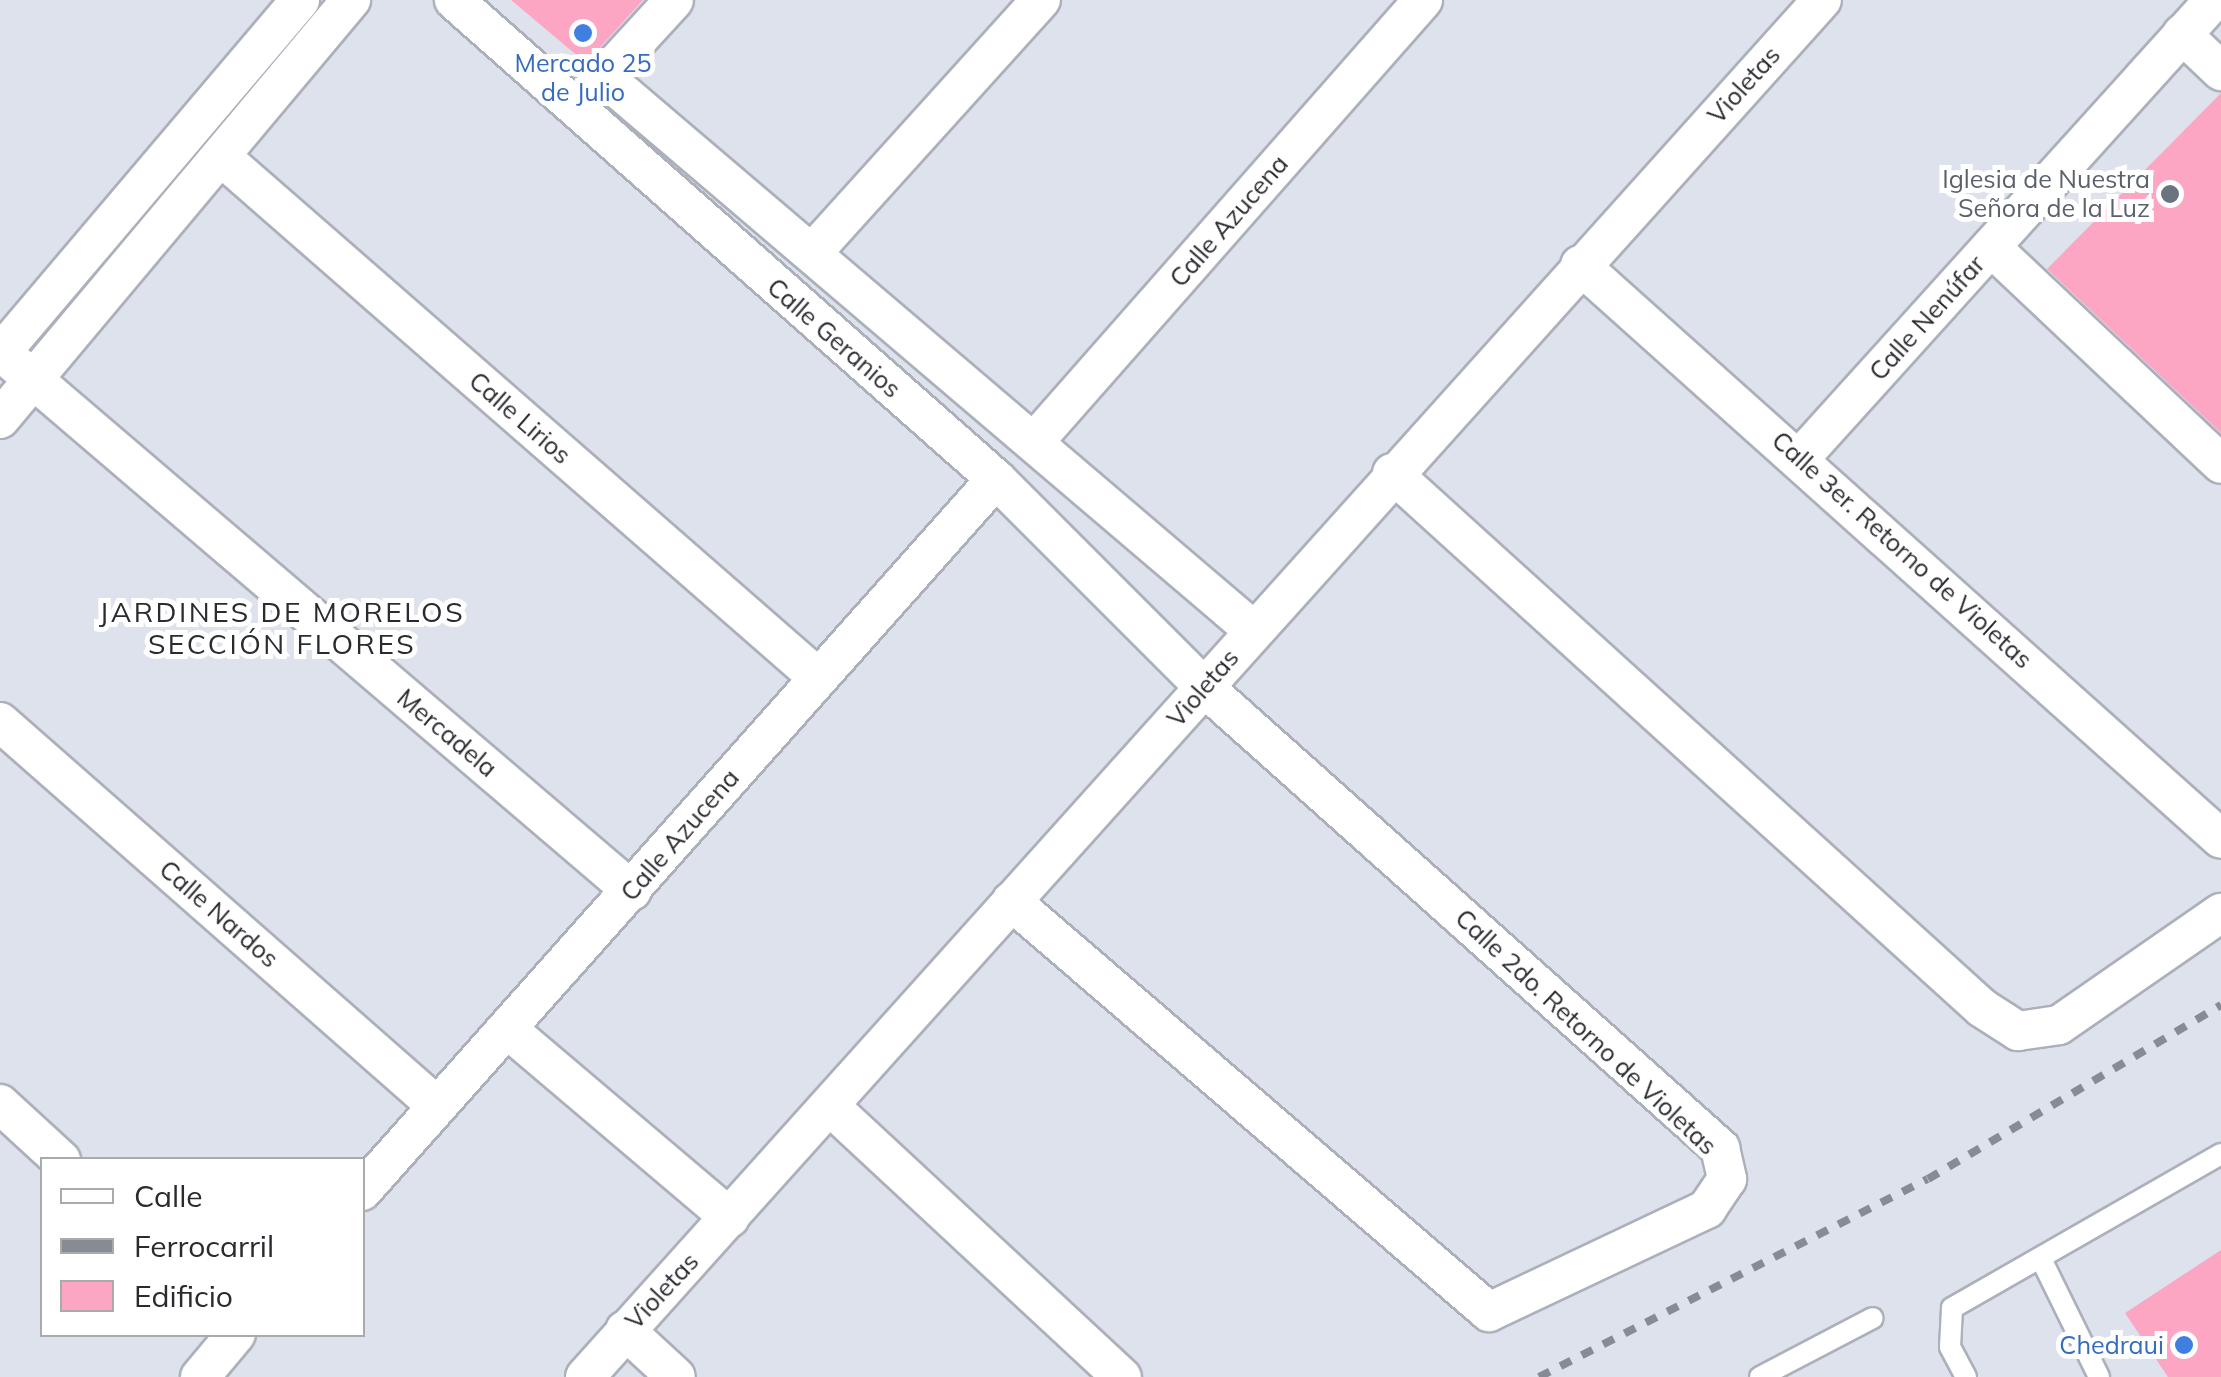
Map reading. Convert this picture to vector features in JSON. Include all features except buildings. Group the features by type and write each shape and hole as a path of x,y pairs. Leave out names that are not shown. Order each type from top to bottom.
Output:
{"street":[{"path":"0,352 300,0"},
{"path":"0,419 224,160 351,0"},
{"name":"Calle Geranios","path":"454,0 591,90 813,252 1252,629"},
{"path":"591,90 674,0"},
{"path":"813,252 1042,0"},
{"name":"Calle Azucena","path":"1034,442 1423,0"},
{"name":"Violetas","path":"585,1377 831,1107 1392,473 1822,0"},
{"name":"Calle Nenúfar","path":"1801,458 2214,0"},
{"path":"2182,34 2221,70"},
{"name":"Calle Geranios","path":"591,90 610,142 996,479 1205,688"},
{"name":"Calle Lirios","path":"224,160 816,676"},
{"path":"1991,247 2221,464"},
{"name":"Calle 3er. Retorno de Violetas","path":"1580,265 1801,458 2221,839"},
{"path":"886,384 918,343"},
{"name":"Mercadela","path":"0,352 632,891"},
{"path":"1392,473 1982,1008 2018,1031 2059,1025 2221,913"},
{"name":"Calle Azucena","path":"365,1187 437,1106 511,1032 816,676 996,479"},
{"name":"Calle 2do. Retorno de Violetas","path":"1011,902 1490,1312 1706,1209 1727,1179 1720,1148 1205,688"},
{"name":"Calle Nardos","path":"0,722 437,1106"},
{"path":"511,1032 730,1218"},
{"path":"0,1104 59,1157"},
{"path":"831,1107 1122,1377"},
{"path":"625,1330 676,1377"},
{"path":"200,1377 233,1337"}],"lane":[{"path":"1966,1377 1950,1347 1952,1308 2043,1263 2221,1154"},
{"path":"2043,1263 2099,1377"},
{"path":"1760,1377 1873,1318"}],"railway":[{"path":"1539,1377 1928,1179 2221,1005"}],"place":[{"name":"Mercado 25 de Julio","path":"583,33"},
{"name":"Iglesia de Nuestra Señora de la Luz","path":"2170,194"},
{"name":"Chedraui","path":"2184,1345"}],"district":[{"name":"JARDINES DE MORELOS SECCIÓN FLORES","path":"282,628"}]}
